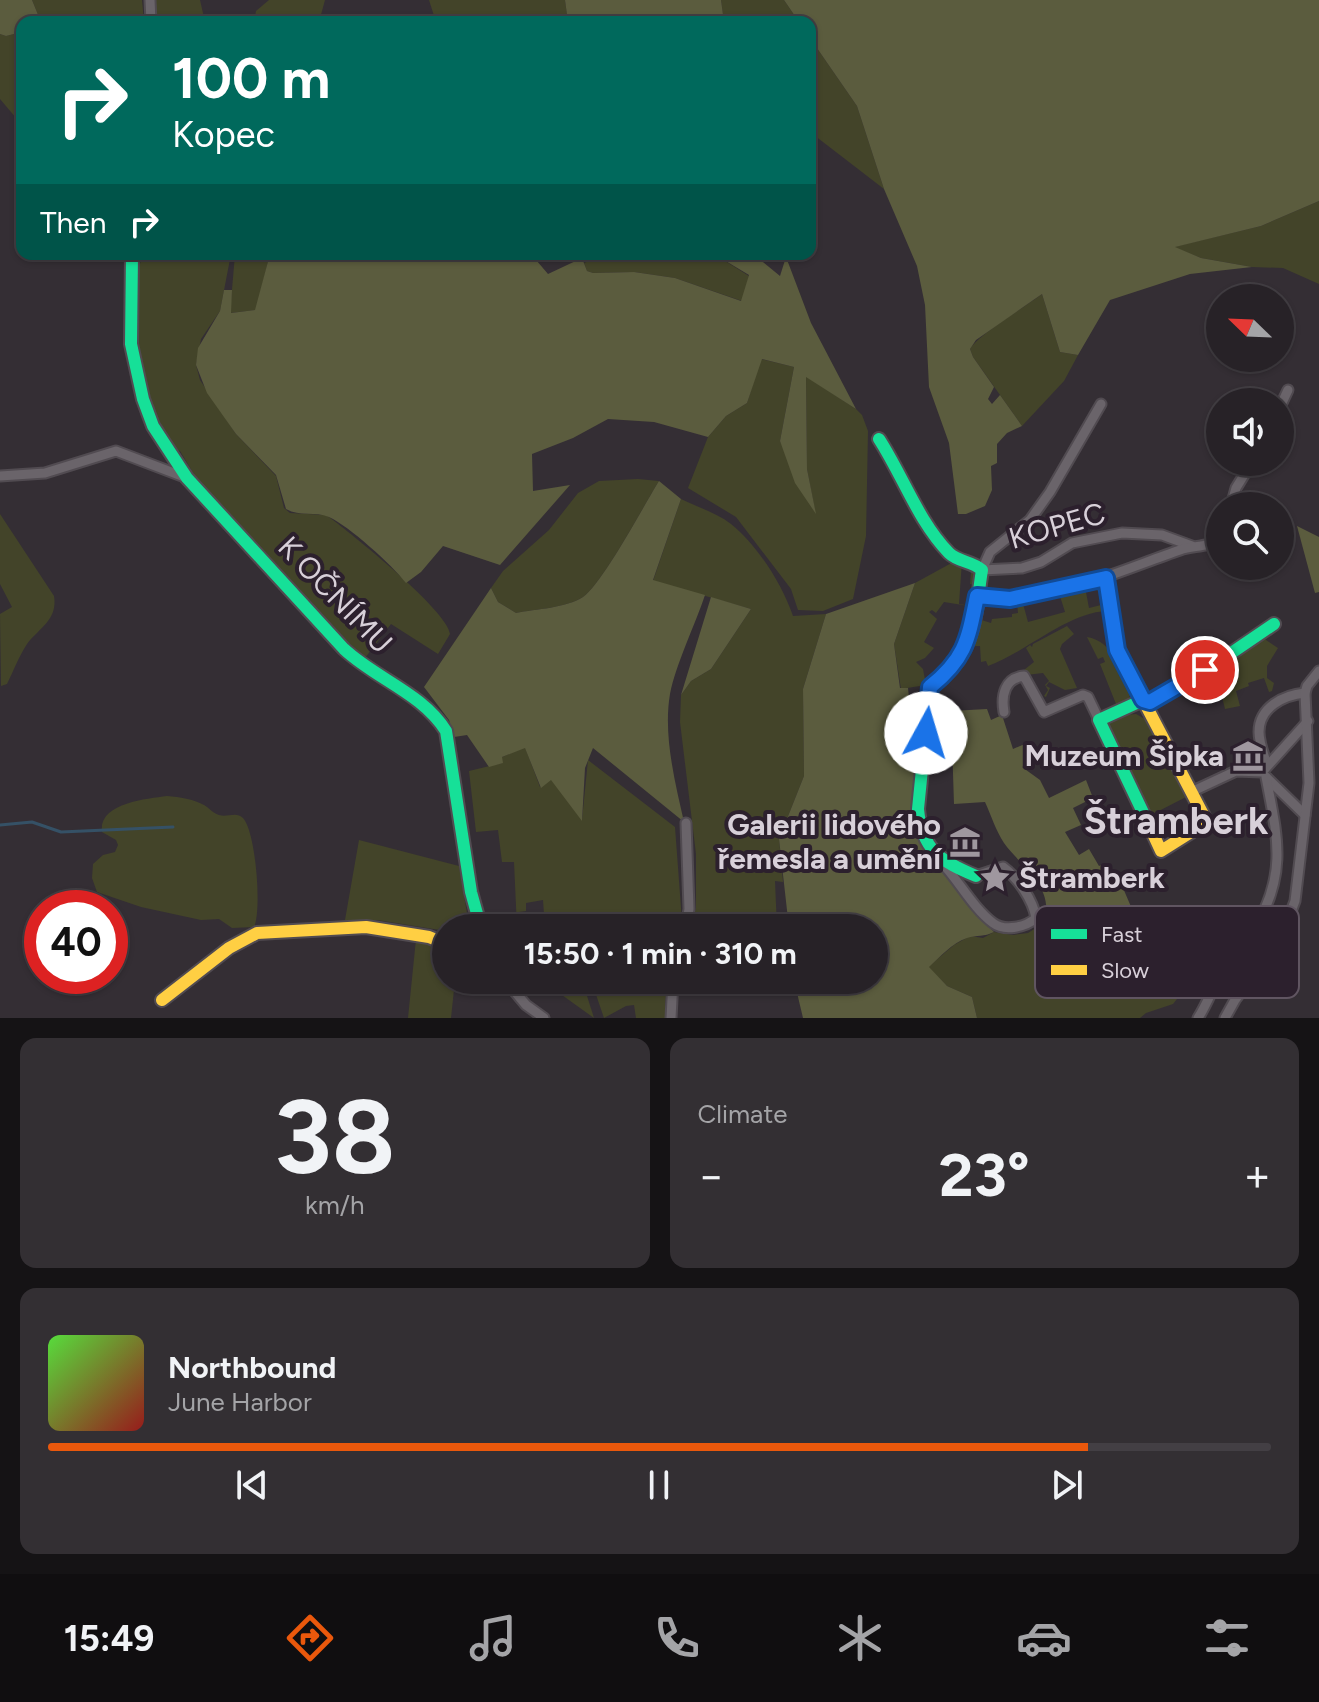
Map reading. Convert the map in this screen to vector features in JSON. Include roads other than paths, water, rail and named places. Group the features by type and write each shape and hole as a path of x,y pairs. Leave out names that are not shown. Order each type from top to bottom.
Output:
{"street":[{"name":"K OČNÍMU","path":"132,260 128,326 136,381 155,431 187,478 357,662 395,689 420,700 441,720 446,731 477,914"},
{"name":"KOPEC","path":"1101,404 1050,492 1030,520 990,552 982,570 977,596 1010,599 1106,578 1206,544"},
{"name":"KOPEC","path":"879,439 950,554 957,560 976,563 982,570"},
{"name":"K OČNÍMU","path":"0,476 45,473 116,451 187,478"},
{"name":"KOPEC","path":"982,570 1022,568 1041,562 1072,543 1122,533 1162,535 1192,546"},
{"path":"1004,712 1003,693 1008,683 1024,676 1044,712 1083,695 1088,697 1161,851 1207,822 1117,650 1106,578"},
{"path":"977,596 970,632 958,660 930,687 917,798 922,833 928,846 994,924 1002,927 1021,926 1035,919"},
{"path":"1099,720 1143,700 1150,702 1274,624"},
{"path":"1293,906 1309,783 1305,693 1319,671"},
{"path":"1265,906 1274,886 1278,843 1259,730 1269,707 1289,694 1305,693"},
{"path":"1265,771 1308,721"},
{"path":"1191,792 1236,771 1265,771 1305,815"},
{"path":"686,823 688,914"},
{"path":"940,860 976,876 1003,867 1018,881 1035,913"},
{"path":"162,1000 229,948 257,933 366,927 432,938"},
{"path":"517,994 544,1018"},
{"path":"671,1018 672,994"},
{"path":"1198,1018 1209,998"},
{"path":"1225,1018 1236,998"}],"waterway":[{"path":"0,825 32,822 61,832 173,827"}],"place":[{"name":"Muzeum Šipka","path":"1248,756"},
{"name":"Galerii lidového řemesla a umění","path":"965,842"},
{"name":"Štramberk","path":"995,878"}],"district":[{"name":"Štramberk","path":"1176,821"}]}
